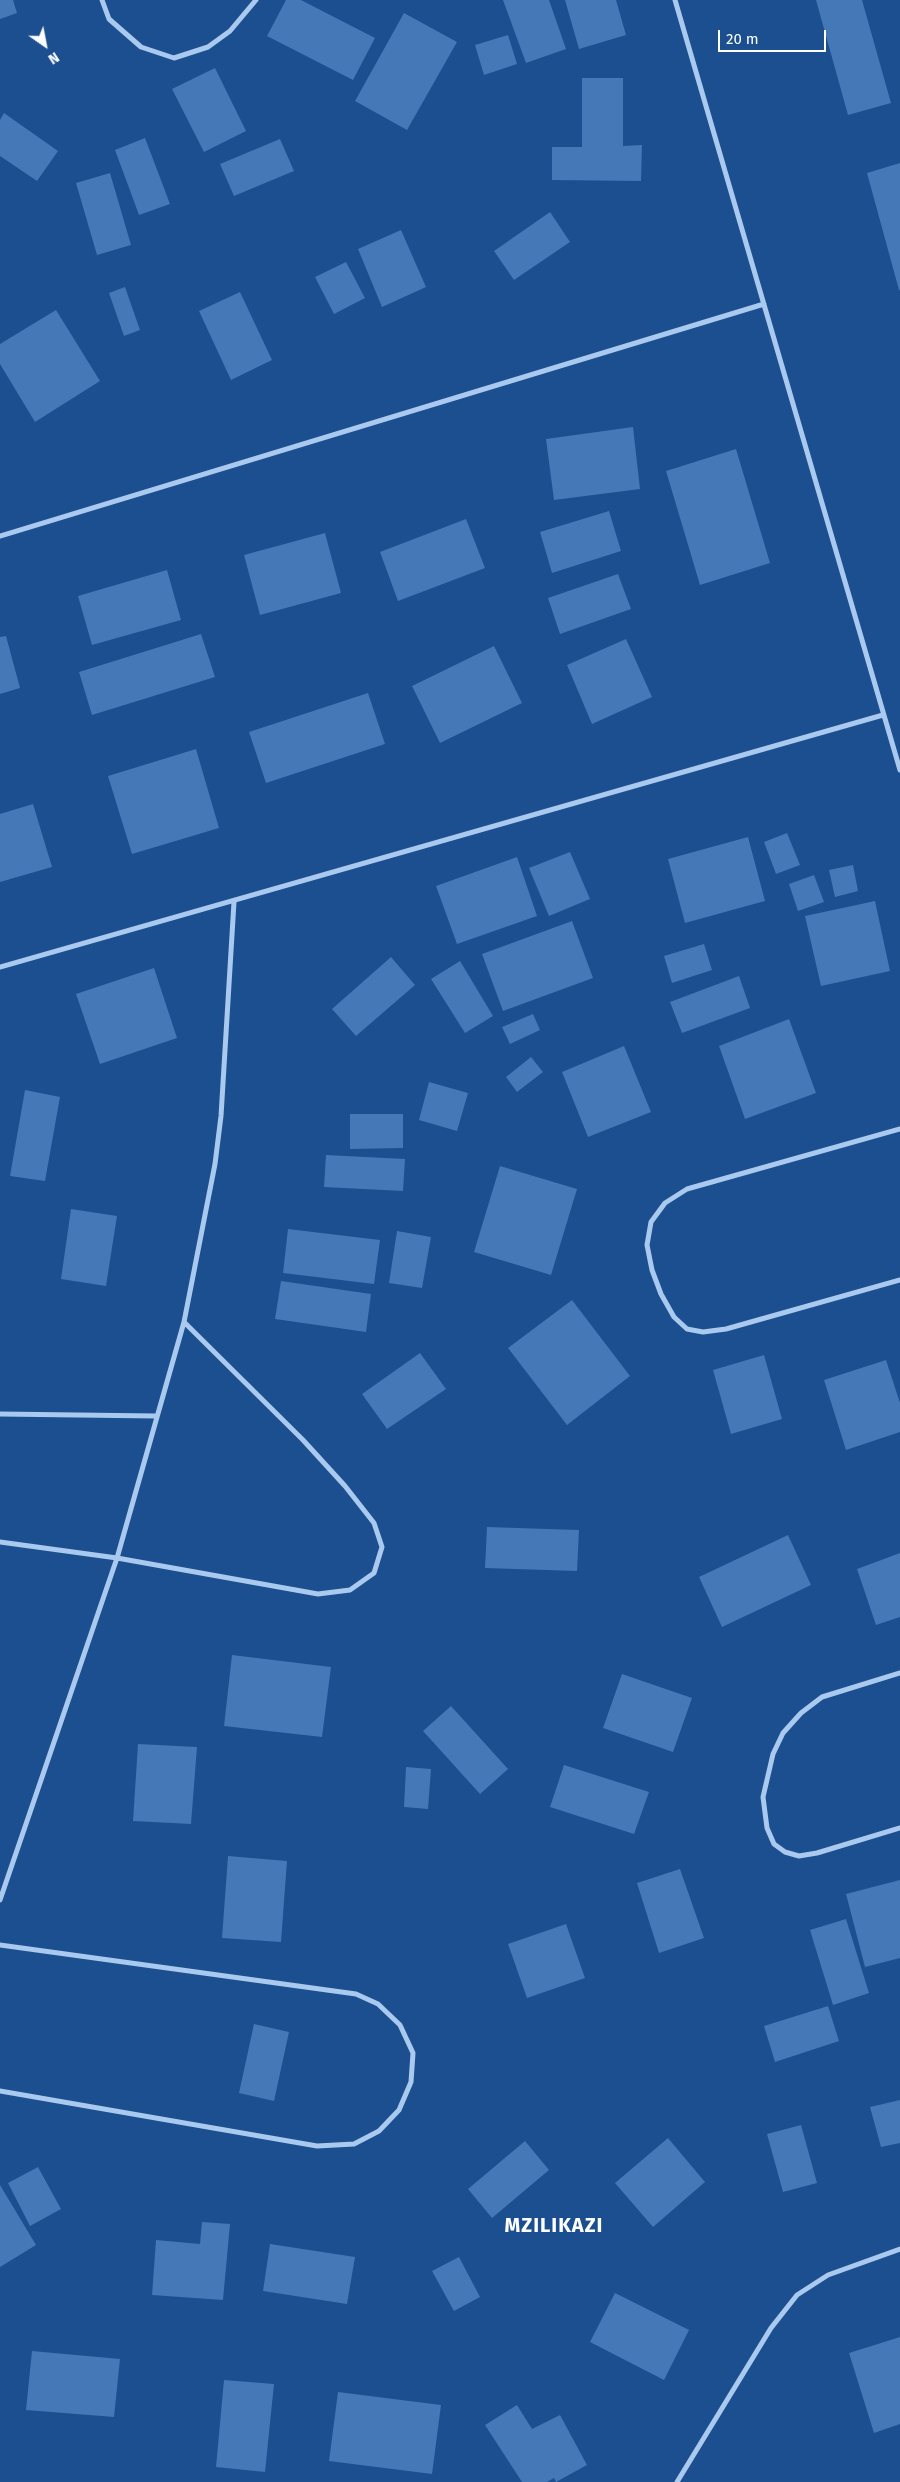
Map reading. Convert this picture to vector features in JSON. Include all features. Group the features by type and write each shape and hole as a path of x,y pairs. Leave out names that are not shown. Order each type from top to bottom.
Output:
{"street":[{"path":"102,0 108,20 140,47 174,58 208,47 230,31 256,0"},
{"path":"675,0 900,770"},
{"path":"0,536 764,304"},
{"path":"0,967 234,902 883,715"},
{"path":"0,1900 117,1558 184,1322 215,1164 221,1116 234,902"},
{"path":"900,1129 687,1189 665,1203 651,1222 647,1245 655,1278 674,1317 687,1328 703,1332 726,1328 900,1280"},
{"path":"0,1542 117,1558 318,1594 350,1590 374,1573 382,1547 374,1523 345,1486 303,1440 184,1322"},
{"path":"0,1414 156,1416"},
{"path":"900,1674 822,1697 801,1713 783,1733 773,1754 763,1797 767,1828 774,1844 785,1852 799,1856 817,1853 900,1828"},
{"path":"0,1945 356,1994 378,2004 400,2025 413,2054 411,2082 399,2110 379,2131 354,2144 317,2146 0,2091"},
{"path":"677,2482 771,2328 797,2295 828,2275 900,2249"}],"building":[{"path":"0,0 13,0 17,13 0,19"},
{"path":"286,0 301,0 375,38 353,80 267,36"},
{"path":"503,0 549,0 566,49 526,63"},
{"path":"565,0 616,0 626,35 579,49"},
{"path":"816,0 862,0 891,103 848,115"},
{"path":"404,13 457,42 407,130 355,101"},
{"path":"508,35 517,64 484,75 475,45"},
{"path":"215,68 246,131 204,152 172,89"},
{"path":"582,78 623,78 623,146 642,145 641,181 552,180 552,147 582,147"},
{"path":"4,113 58,151 37,181 0,156 0,120"},
{"path":"145,138 170,204 139,215 115,150"},
{"path":"280,139 294,171 234,196 220,164"},
{"path":"900,163 900,290 899,290 867,173"},
{"path":"110,173 131,245 97,255 76,183"},
{"path":"550,212 570,242 514,280 494,251"},
{"path":"401,230 426,287 382,307 358,249"},
{"path":"346,262 365,298 334,314 315,277"},
{"path":"125,287 140,330 124,336 109,293"},
{"path":"240,292 272,360 231,380 199,311"},
{"path":"56,310 100,381 35,422 0,364 0,344"},
{"path":"633,427 640,489 554,500 546,439"},
{"path":"736,449 770,563 700,585 666,471"},
{"path":"609,511 621,551 552,573 540,532"},
{"path":"466,519 485,568 398,601 380,552"},
{"path":"325,533 341,593 260,615 244,555"},
{"path":"167,570 181,620 92,645 78,596"},
{"path":"618,574 631,609 560,634 548,598"},
{"path":"201,634 215,677 92,715 79,672"},
{"path":"6,636 20,688 0,694 0,637"},
{"path":"626,639 652,697 592,724 567,665"},
{"path":"494,646 522,703 440,743 412,686"},
{"path":"368,693 385,744 266,783 249,732"},
{"path":"196,749 219,828 132,854 108,776"},
{"path":"33,804 52,867 0,882 0,814"},
{"path":"787,833 800,865 776,874 764,842"},
{"path":"748,837 765,901 685,923 668,859"},
{"path":"570,852 590,899 549,916 529,868"},
{"path":"517,857 537,916 457,944 436,886"},
{"path":"853,865 858,891 835,897 829,870"},
{"path":"814,875 824,902 798,911 789,884"},
{"path":"875,901 890,971 821,986 805,916"},
{"path":"572,921 593,978 503,1011 482,954"},
{"path":"704,944 712,970 672,983 664,956"},
{"path":"391,957 415,985 356,1036 332,1009"},
{"path":"460,961 493,1016 465,1033 431,979"},
{"path":"154,968 177,1038 100,1064 76,994"},
{"path":"739,976 750,1008 682,1033 670,1002"},
{"path":"533,1014 540,1030 510,1044 502,1027"},
{"path":"789,1019 816,1093 745,1119 719,1046"},
{"path":"624,1046 651,1112 588,1137 562,1072"},
{"path":"531,1057 543,1072 517,1092 506,1077"},
{"path":"429,1082 468,1093 457,1131 419,1120"},
{"path":"25,1090 60,1097 45,1181 10,1176"},
{"path":"350,1114 403,1114 403,1148 350,1149"},
{"path":"326,1155 405,1159 403,1191 324,1187"},
{"path":"500,1166 577,1189 551,1275 474,1252"},
{"path":"71,1209 117,1216 106,1286 61,1279"},
{"path":"288,1229 380,1240 374,1284 283,1273"},
{"path":"397,1231 431,1237 422,1288 389,1283"},
{"path":"281,1281 371,1294 366,1332 275,1319"},
{"path":"572,1300 630,1376 567,1425 508,1348"},
{"path":"420,1353 446,1389 387,1429 362,1394"},
{"path":"764,1355 782,1419 731,1434 713,1370"},
{"path":"886,1360 900,1403 900,1432 846,1450 824,1380"},
{"path":"487,1527 579,1530 577,1571 485,1568"},
{"path":"788,1535 811,1585 722,1627 699,1577"},
{"path":"900,1553 900,1617 876,1625 857,1569"},
{"path":"232,1655 331,1667 322,1737 224,1726"},
{"path":"622,1674 692,1698 673,1752 603,1728"},
{"path":"451,1706 508,1769 480,1794 423,1731"},
{"path":"138,1744 197,1747 191,1824 133,1821"},
{"path":"564,1765 649,1792 634,1834 550,1807"},
{"path":"406,1767 431,1769 428,1809 404,1807"},
{"path":"228,1856 287,1861 281,1942 222,1938"},
{"path":"680,1869 704,1938 659,1953 637,1883"},
{"path":"900,1880 900,1958 865,1967 846,1894"},
{"path":"846,1919 869,1993 833,2005 810,1930"},
{"path":"566,1924 585,1978 527,1998 508,1944"},
{"path":"828,2006 839,2041 775,2062 764,2026"},
{"path":"254,2024 289,2032 274,2101 239,2093"},
{"path":"900,2100 900,2143 881,2147 870,2107"},
{"path":"801,2125 817,2183 783,2192 767,2134"},
{"path":"668,2138 705,2182 653,2227 615,2183"},
{"path":"525,2141 549,2170 492,2218 468,2189"},
{"path":"38,2167 61,2209 30,2226 8,2183"},
{"path":"0,2185 36,2245 0,2267"},
{"path":"202,2222 230,2224 223,2300 152,2295 156,2240 200,2244"},
{"path":"270,2244 355,2257 347,2304 263,2291"},
{"path":"459,2257 480,2297 454,2311 432,2271"},
{"path":"615,2293 689,2330 664,2380 590,2342"},
{"path":"900,2337 900,2424 874,2433 849,2353"},
{"path":"32,2351 120,2359 114,2417 26,2410"},
{"path":"224,2380 274,2384 265,2472 216,2467"},
{"path":"338,2392 441,2405 432,2474 329,2461"},
{"path":"517,2405 532,2429 560,2415 587,2465 556,2482 554,2478 547,2482 522,2482 485,2425"}],"district":[{"name":"MZILIKAZI","path":"554,2226"}]}
